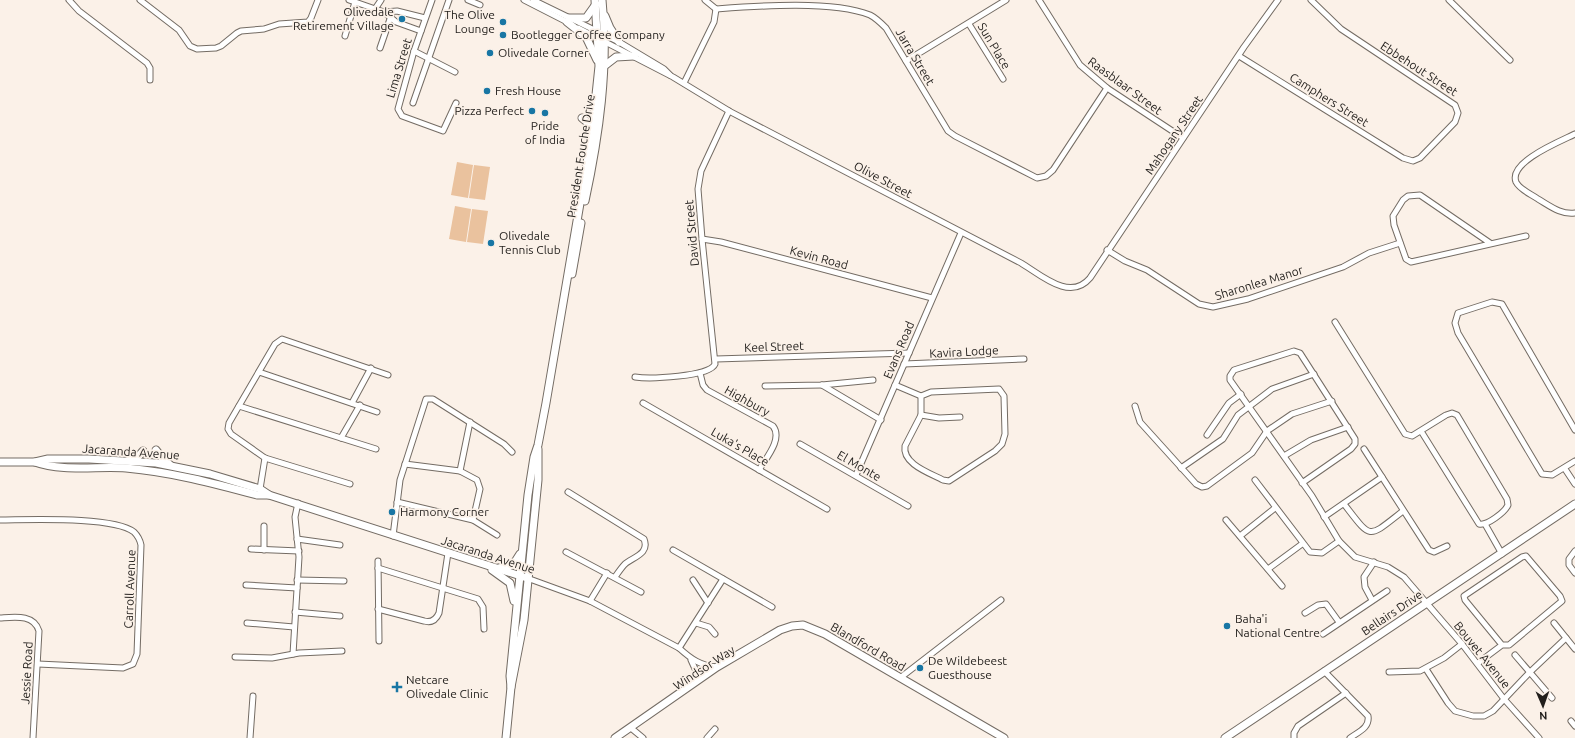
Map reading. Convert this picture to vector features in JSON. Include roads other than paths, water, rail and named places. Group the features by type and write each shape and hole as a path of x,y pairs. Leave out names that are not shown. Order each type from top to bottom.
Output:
{"street":[{"path":"69,0 79,11 147,63 150,68 150,80"},
{"path":"140,0 179,30 190,46 202,49 221,46 237,33 264,29 279,24 308,22 318,0"},
{"path":"349,0 384,12 425,18"},
{"path":"375,9 380,0"},
{"name":"Lima Street","path":"432,0 414,51 398,104 399,112 402,116 443,132 456,103"},
{"path":"413,103 427,57 449,0"},
{"path":"468,0 480,5"},
{"name":"Olive Street","path":"524,0 601,36 684,83 729,111 961,232 1064,288 1075,288 1086,282"},
{"name":"Olive Street","path":"533,0 568,20"},
{"path":"684,83 714,22 716,9 705,0"},
{"path":"906,61 969,24 1006,0"},
{"name":"Raasblaar Street","path":"1039,0 1080,65 1107,88 1183,138"},
{"name":"Mahogany Street","path":"1086,282 1278,0"},
{"name":"Ebbehout Street","path":"1311,0 1341,29 1451,101 1458,109 1455,122 1420,158 1410,161"},
{"path":"1449,0 1510,60"},
{"path":"345,36 355,2"},
{"path":"568,20 586,18 599,2 608,24 618,42"},
{"name":"President Fouche Drive","path":"557,336 561,330 589,184 599,120 601,36 599,2"},
{"name":"Jarra Street","path":"716,9 764,6 824,6 861,12 874,17 883,24 948,131 1037,178 1046,176 1053,170 1107,88"},
{"path":"384,12 396,22 421,31"},
{"path":"380,48 392,12"},
{"path":"568,20 586,37 601,66 616,57 634,56"},
{"name":"Sun Place","path":"969,24 1003,79"},
{"name":"Olive Street","path":"601,36 618,42 664,69 673,77"},
{"path":"414,51 454,72"},
{"name":"Camphers Street","path":"1239,56 1410,161"},
{"name":"President Fouche Drive","path":"511,687 510,676 515,619 534,457 538,445 592,133 601,66"},
{"name":"David Street","path":"716,359 698,200 699,180 729,111"},
{"path":"582,118 587,122 592,133"},
{"path":"1575,134 1528,158 1518,169 1516,175 1517,183 1522,189 1559,211 1564,213 1575,213"},
{"path":"1490,243 1420,195 1414,194 1408,196 1403,200 1393,216 1394,225 1406,259 1411,262 1526,236"},
{"name":"Evans Road","path":"856,475 961,232"},
{"name":"Kevin Road","path":"702,238 932,298"},
{"name":"Sharonlea Manor","path":"1108,250 1125,261 1147,270 1199,304 1213,307 1248,299 1335,270 1369,253 1400,243"},
{"path":"1574,464 1548,476 1539,470 1458,334 1455,323 1458,313 1492,302 1502,304 1575,430"},
{"path":"1335,322 1403,432 1410,436 1446,415 1455,414 1459,417 1508,502 1506,509 1485,524 1480,525 1420,431"},
{"path":"350,484 265,458 229,432 229,423 275,344 282,339 388,375"},
{"name":"Bouvet Avenue","path":"1314,374 1300,353 1294,350 1234,370 1230,378 1340,541 1355,556 1396,571 1404,577 1478,663 1504,699 1539,738"},
{"name":"Keel Street","path":"716,359 909,353"},
{"path":"635,377 648,379 700,373 714,368 716,359"},
{"name":"Kavira Lodge","path":"904,364 1024,359"},
{"path":"352,402 371,368"},
{"path":"259,372 378,412"},
{"name":"Highbury","path":"700,373 703,385 707,390 773,426 775,429 776,441 759,470"},
{"path":"1181,468 1223,438 1238,415 1249,405 1272,389 1314,374 1348,426 1355,439 1355,444 1351,449 1302,483"},
{"path":"765,386 822,385 873,380"},
{"path":"822,385 881,420"},
{"path":"895,385 921,396 931,392 999,389 1004,396 1004,439 1002,444 995,451 955,478 945,481 912,462 906,455 907,442 921,415 921,396"},
{"path":"1207,435 1229,403 1242,394"},
{"path":"393,536 400,480 426,399 433,399 504,444 512,452"},
{"path":"1135,406 1140,422 1199,487 1207,486 1252,453 1267,431 1292,414 1332,401"},
{"name":"Luka's Place","path":"643,403 827,509"},
{"path":"341,438 360,405"},
{"path":"239,406 376,449"},
{"path":"921,415 939,418 960,417"},
{"path":"460,471 470,422"},
{"path":"1284,456 1311,440 1348,426"},
{"name":"El Monte","path":"800,444 908,506"},
{"name":"President Fouche Drive","path":"506,738 511,687 522,633 538,480 538,445"},
{"path":"1364,449 1430,551 1437,552 1447,546"},
{"path":"156,450 170,465"},
{"path":"127,461 138,458 144,451"},
{"path":"260,489 265,458"},
{"name":"Jacaranda Avenue","path":"0,462 35,462 48,459 127,461 170,465 210,474 260,489 268,495"},
{"name":"Jacaranda Avenue","path":"35,462 48,467 106,467 171,474 257,496 268,495 298,503 393,536 527,578 590,601 679,648 691,659 705,665 717,667"},
{"path":"405,464 460,471 472,476 480,484 473,520"},
{"path":"1565,469 1575,484"},
{"path":"1324,517 1382,477"},
{"path":"1255,480 1302,544 1310,552 1315,554 1329,550 1340,541"},
{"path":"568,492 644,539 645,546 641,555 626,563 614,577"},
{"path":"397,502 473,520 497,535"},
{"path":"293,654 299,551 295,517 298,503"},
{"path":"1344,504 1365,530 1371,532 1378,530 1403,511"},
{"name":"Bellairs Drive","path":"1225,738 1426,603 1502,554 1574,504"},
{"path":"1240,536 1275,508"},
{"name":"Carroll Avenue","path":"0,520 62,520 109,524 135,533 142,545 137,654 133,664 123,668 38,664"},
{"path":"1226,520 1282,586"},
{"path":"1485,524 1502,554"},
{"path":"264,526 264,550"},
{"path":"297,539 340,545"},
{"path":"497,569 516,563 520,556 523,542"},
{"path":"1268,569 1302,544"},
{"path":"251,549 299,551"},
{"path":"673,550 772,607"},
{"path":"1575,551 1569,559 1570,565 1575,573"},
{"path":"566,552 641,592"},
{"path":"378,609 424,621 433,621 439,613 448,554"},
{"path":"1478,663 1502,645 1510,645 1562,601 1560,596 1526,556 1522,557 1464,596 1465,600 1502,645"},
{"path":"378,561 379,641"},
{"path":"1372,600 1365,587 1364,577 1374,562"},
{"path":"484,564 510,583 514,595 515,619"},
{"path":"378,568 480,601 483,607 484,629"},
{"path":"590,601 607,573"},
{"path":"679,648 723,579"},
{"path":"297,580 344,581"},
{"path":"693,580 708,603"},
{"path":"246,586 297,588"},
{"path":"1322,634 1387,591"},
{"path":"900,678 913,666 1001,600"},
{"path":"1305,614 1318,604 1326,604 1339,622"},
{"path":"295,612 340,616"},
{"name":"Jessie Road","path":"0,618 26,618 36,625 39,637 33,738"},
{"path":"247,623 294,626"},
{"path":"696,623 709,627 715,634"},
{"path":"1554,623 1575,649"},
{"name":"Blandford Road","path":"803,625 825,634 1004,738"},
{"name":"Windsor Way","path":"615,738 664,706 717,667 746,649 754,646 786,627 803,625"},
{"path":"1426,669 1448,703 1460,713 1484,716 1493,711 1529,673 1566,638"},
{"path":"1389,672 1414,673 1426,669 1444,658 1462,644"},
{"name":"Windsor Way","path":"664,706 673,702 748,653 754,646"},
{"path":"235,657 272,658 293,654 342,651"},
{"path":"1516,655 1529,673 1552,698"},
{"path":"691,659 695,666 695,682"},
{"path":"1324,671 1366,713 1368,720 1366,726 1350,738"},
{"path":"1294,738 1295,729 1298,726 1346,693"},
{"path":"250,738 253,696"},
{"path":"1571,721 1575,726"},
{"path":"631,728 642,738"},
{"path":"707,738 715,729"}],"place":[{"name":"Olivedale Retirement Village","path":"402,19"},
{"name":"The Olive Lounge","path":"503,22"},
{"name":"Bootlegger Coffee Company","path":"503,35"},
{"name":"Olivedale Corner","path":"490,53"},
{"name":"Fresh House","path":"487,91"},
{"name":"Pizza Perfect","path":"532,111"},
{"name":"Pride of India","path":"545,113"},
{"name":"Olivedale Tennis Club","path":"491,243"},
{"name":"Harmony Corner","path":"392,512"},
{"name":"Baha'i National Centre","path":"1227,626"},
{"name":"De Wildebeest Guesthouse","path":"920,668"},
{"name":"Netcare Olivedale Clinic","path":"397,687"}]}
